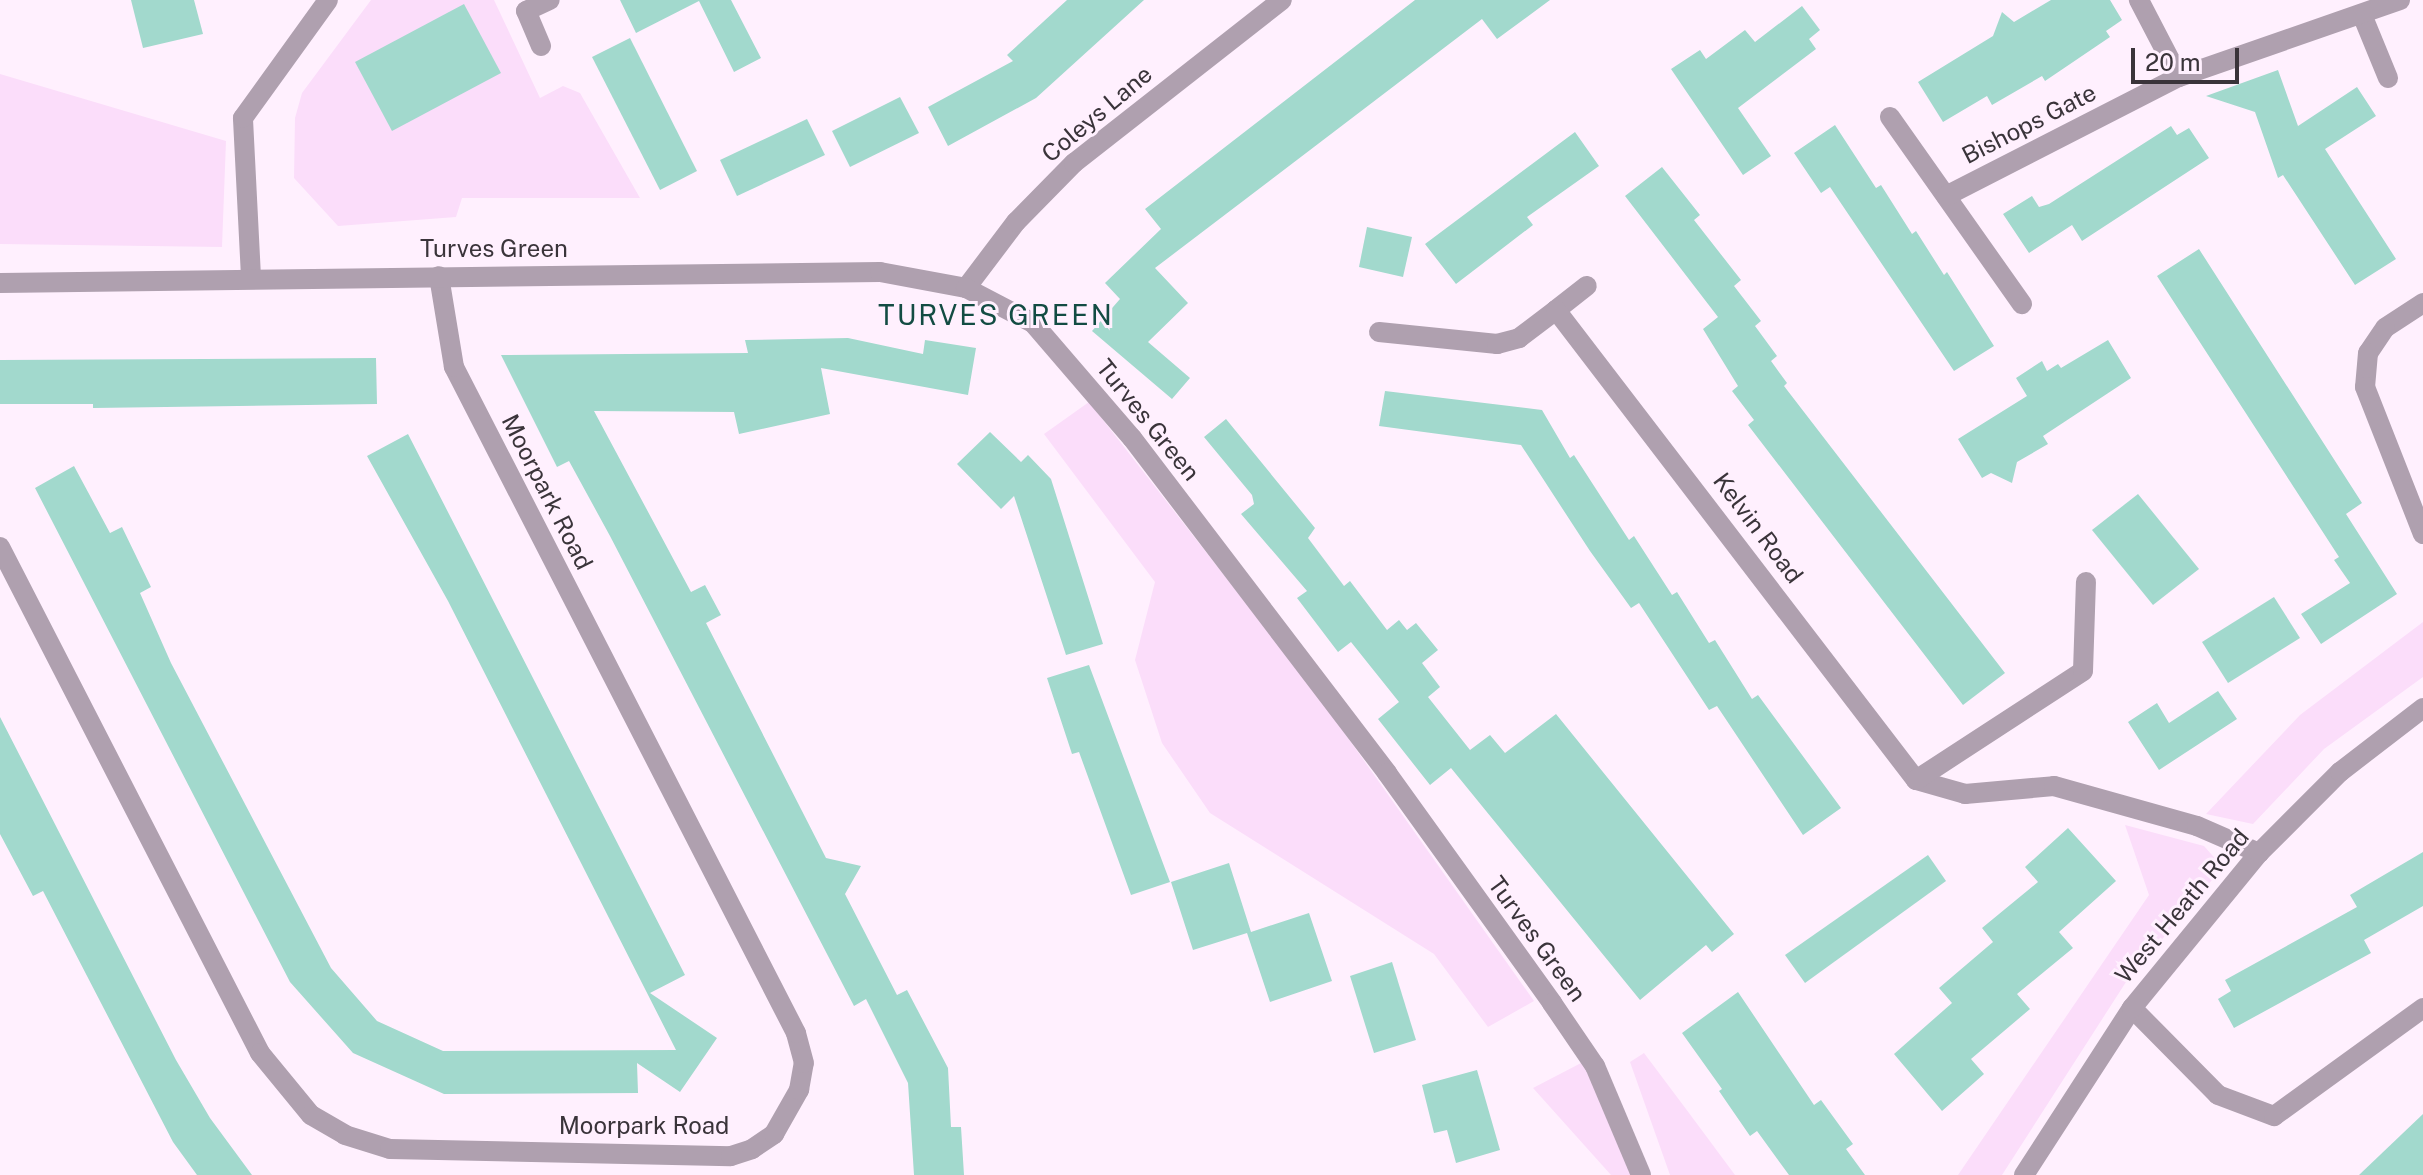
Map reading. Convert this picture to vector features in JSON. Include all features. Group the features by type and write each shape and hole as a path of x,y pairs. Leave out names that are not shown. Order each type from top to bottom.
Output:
{"street":[{"path":"251,277 243,118 328,0"},
{"path":"541,46 523,6 550,0"},
{"name":"Coleys Lane","path":"966,288 1016,222 1074,163 1282,0"},
{"path":"2139,0 2179,77"},
{"name":"Bishops Gate","path":"1946,196 2179,77 2363,17 2400,0"},
{"path":"2363,17 2388,78"},
{"name":"Bishops Gate","path":"1890,117 2022,304"},
{"name":"Turves Green","path":"0,283 251,277 880,272 966,288 1033,323 1088,386 1387,773 1595,1066 1641,1175"},
{"name":"Moorpark Road","path":"0,547 260,1053 311,1115 345,1135 390,1149 731,1156 752,1149 774,1134 799,1090 804,1063 796,1033 454,367 439,276"},
{"path":"1379,332 1497,344 1519,338 1587,286"},
{"path":"2423,303 2385,328 2368,353 2365,387 2423,534"},
{"name":"Kelvin Road","path":"1556,310 1916,780"},
{"path":"1916,780 2083,671 2086,582"},
{"name":"West Heath Road","path":"2024,1175 2132,1008 2259,853 2340,772 2423,708"},
{"path":"1916,780 1965,794 2054,786 2197,826 2259,853"},
{"path":"2132,1008 2218,1095 2274,1116 2423,1008"}],"shaded area":[{"path":"371,0 494,0 540,98 563,86 580,93 640,198 462,198 456,217 338,226 294,178 295,118 302,93"},
{"path":"0,74 226,141 222,247 0,244"},
{"path":"1089,402 1319,697 1534,1001 1488,1027 1434,954 1210,813 1162,743 1135,660 1155,582 1044,434"},
{"path":"2423,622 2423,677 2324,749 2253,824 2206,814 2300,715"},
{"path":"2125,825 2204,846 2220,864 2217,874 2126,982 2002,1175 1958,1175 2149,895"},
{"path":"1644,1053 1735,1175 1670,1175 1630,1062"},
{"path":"1583,1062 1632,1175 1611,1175 1533,1088"}],"building":[{"path":"131,0 194,0 203,34 143,48"},
{"path":"620,0 731,0 761,58 734,72 699,1 636,33"},
{"path":"1067,0 1144,0 1036,98 948,146 928,107 1013,61 1007,55"},
{"path":"1415,0 1550,0 1497,39 1482,19 1155,268 1188,303 1148,342 1190,378 1172,399 1092,331 1120,299 1105,283 1161,229 1145,209"},
{"path":"2051,0 2110,0 2122,20 2106,31 2110,37 2045,81 2042,76 1992,105 1987,96 1943,122 1918,82 1993,36 2002,12 2014,22"},
{"path":"464,4 501,73 392,131 355,62"},
{"path":"1802,6 1820,30 1809,39 1816,49 1738,108 1771,156 1743,175 1671,69 1700,50 1706,59 1745,30 1755,42"},
{"path":"630,38 697,171 660,190 592,57"},
{"path":"2278,70 2298,126 2357,87 2376,116 2325,149 2396,259 2355,285 2283,175 2278,178 2255,112 2206,96"},
{"path":"900,97 919,133 850,167 832,131"},
{"path":"807,119 825,155 737,196 720,160"},
{"path":"1835,125 1876,188 1881,185 1912,234 1916,231 1944,275 1947,272 1994,346 1954,371 1830,187 1821,193 1794,153"},
{"path":"2171,126 2177,135 2189,128 2209,158 2082,241 2072,225 2029,253 2003,214 2032,196 2039,207 2049,204"},
{"path":"1575,132 1599,166 1527,217 1533,225 1456,284 1425,244"},
{"path":"1662,167 1700,215 1694,220 1741,280 1734,286 1761,321 1755,326 1777,356 1771,361 1787,383 1784,386 2005,673 1963,705 1748,425 1754,420 1732,391 1738,386 1703,329 1718,317 1625,196"},
{"path":"1367,227 1412,237 1403,277 1359,267"},
{"path":"2199,249 2362,503 2346,514 2397,594 2321,644 2301,614 2350,583 2334,560 2339,557 2157,276"},
{"path":"848,338 923,354 925,340 976,348 968,395 821,368 830,414 739,434 734,412 594,411 691,592 705,585 721,615 706,623 826,858 861,866 845,894 897,995 907,990 948,1068 951,1127 961,1127 964,1175 914,1175 908,1083 866,999 854,1006 610,536 569,461 557,467 501,355 748,353 745,340"},
{"path":"2108,340 2131,378 2043,436 2048,444 2017,462 2012,483 1991,473 1982,478 1958,439 2027,396 2016,378 2042,361 2047,371 2058,364 2061,368"},
{"path":"376,358 377,404 93,408 93,404 0,404 0,360"},
{"path":"1385,391 1542,410 1570,458 1574,455 1629,540 1634,536 1672,595 1677,592 1709,643 1715,640 1752,699 1758,695 1841,808 1803,835 1717,706 1709,710 1639,603 1631,608 1521,445 1379,426"},
{"path":"1226,419 1315,528 1308,538 1344,586 1350,581 1387,630 1399,620 1407,630 1416,623 1438,650 1422,663 1440,687 1428,697 1470,750 1490,735 1505,753 1556,714 1734,934 1712,952 1706,945 1640,1000 1451,768 1430,785 1378,719 1399,702 1351,642 1338,652 1297,598 1307,591 1241,514 1254,504 1252,495 1204,437"},
{"path":"990,432 1021,462 1028,455 1051,479 1103,644 1066,655 1014,496 1001,509 957,464"},
{"path":"408,434 685,975 650,993 717,1038 680,1092 637,1063 638,1093 444,1094 353,1053 290,982 35,488 74,466 110,533 122,527 151,587 140,593 171,663 331,968 377,1021 443,1051 676,1050 448,601 367,456"},
{"path":"2138,494 2199,569 2153,605 2092,530"},
{"path":"2274,597 2300,638 2228,683 2202,642"},
{"path":"1089,665 1170,882 1131,895 1079,752 1072,754 1047,678"},
{"path":"2218,691 2237,719 2159,770 2128,722 2157,703 2169,723"},
{"path":"0,717 176,1060 210,1118 252,1175 197,1175 173,1142 43,891 33,896 0,834"},
{"path":"2068,828 2116,881 2059,932 2073,948 2017,994 2030,1009 1971,1059 1984,1074 1942,1111 1894,1054 1952,1003 1939,988 1993,942 1982,928 2038,882 2025,867"},
{"path":"2423,852 2423,906 2364,940 2371,953 2234,1028 2218,999 2231,991 2225,980 2357,907 2350,895"},
{"path":"1928,855 1946,881 1805,983 1785,955"},
{"path":"1229,863 1251,932 1309,913 1332,981 1270,1002 1247,933 1193,950 1171,882"},
{"path":"1392,962 1416,1040 1374,1053 1350,976"},
{"path":"1738,992 1814,1105 1821,1100 1853,1144 1846,1149 1865,1175 1789,1175 1757,1131 1750,1136 1719,1091 1722,1089 1682,1033"},
{"path":"1477,1070 1500,1150 1456,1163 1447,1130 1434,1133 1422,1085"},
{"path":"2423,1114 2423,1175 2359,1175"}],"district":[{"name":"TURVES GREEN","path":"996,315"}]}
